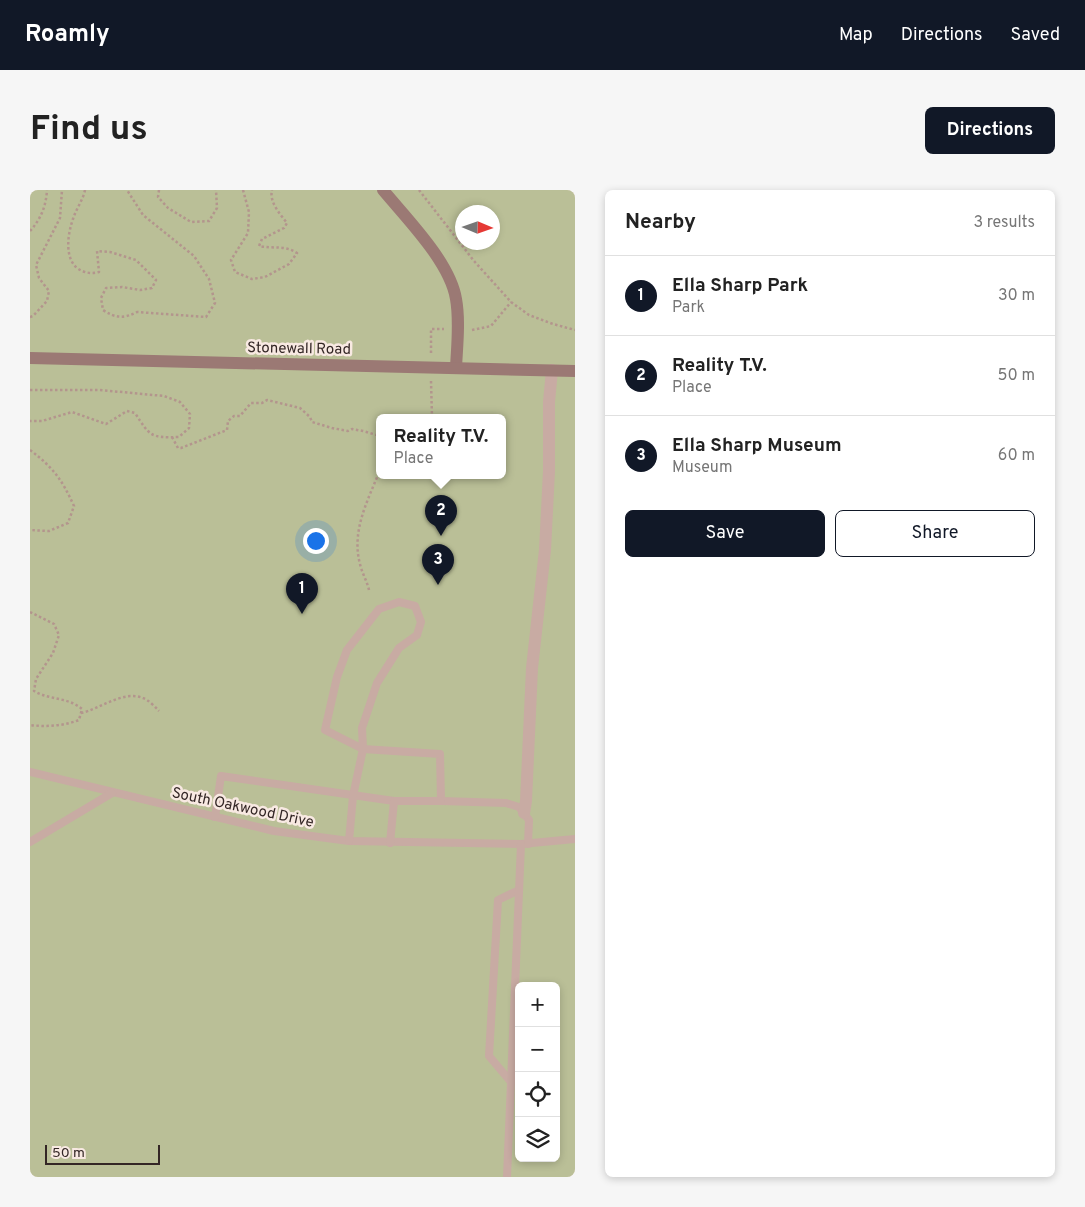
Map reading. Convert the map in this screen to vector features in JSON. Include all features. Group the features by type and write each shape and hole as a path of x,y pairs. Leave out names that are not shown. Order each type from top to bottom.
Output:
{"street":[{"path":"383,190 435,254 450,276 457,300 456,368"},
{"name":"Stonewall Road","path":"30,358 571,371"},
{"path":"524,813 532,668 545,550 549,471 549,402 552,370"}],"lane":[{"path":"349,841 353,796 363,749 362,728 377,683 399,648 417,635 421,622 415,606 399,602 379,608 348,650 337,677 326,730 363,749 440,754 441,801"},
{"name":"South Oakwood Drive","path":"30,772 274,831 349,841 525,844 575,839"},
{"path":"215,817 221,776 394,801 506,804 519,807 524,813 529,820 519,890 507,1177"},
{"path":"30,842 112,793"},
{"path":"390,843 394,801"},
{"path":"511,1082 490,1056 498,900 519,890"}],"path":[{"path":"30,231 37,223 46,204 46,190"},
{"path":"30,317 47,301 49,291 39,278 36,265 60,218 62,190"},
{"path":"85,190 72,220 68,246 72,262 79,269 92,274 99,272 97,251 110,252 136,260 156,280 152,288 140,290 122,287 106,288 101,298 103,310 113,317 127,317 137,312 206,317 214,303 209,279 194,256 144,215 127,190"},
{"path":"159,190 158,197 168,208 191,222 209,221 217,208 216,190"},
{"path":"243,190 249,212 248,233 231,260 235,272 252,279 264,277 289,264 297,253 289,247 271,248 260,246 262,239 284,228 287,223 272,200 272,190"},
{"path":"419,190 474,260 511,302 529,314 553,324 575,330"},
{"path":"30,390 100,390 164,396 180,402 190,414 189,428 179,437 158,438 147,430 135,412 127,411 106,424 72,412 42,422 30,421"},
{"path":"172,437 178,448 181,448 218,435 227,430 228,421 234,416 240,416 251,403 262,403 267,400 300,408 310,417 312,422 326,427 348,431 363,431 376,435"},
{"path":"30,450 43,460 62,481 74,506 68,523 48,531 30,530"},
{"path":"370,590 359,564 358,536 360,521 376,479"},
{"path":"30,612 54,624 59,635 54,653 36,679 34,691 40,695 74,702 82,709 79,720 69,724 30,725"},
{"path":"81,713 118,699 130,697 144,698 159,710"}],"green space":[{"path":"30,190 575,190 575,1177 30,1177"}],"place":[{"name":"Reality T.V.","path":"441,536"},
{"name":"Ella Sharp Museum","path":"438,585"},
{"name":"Ella Sharp Park","path":"302,614"}]}
